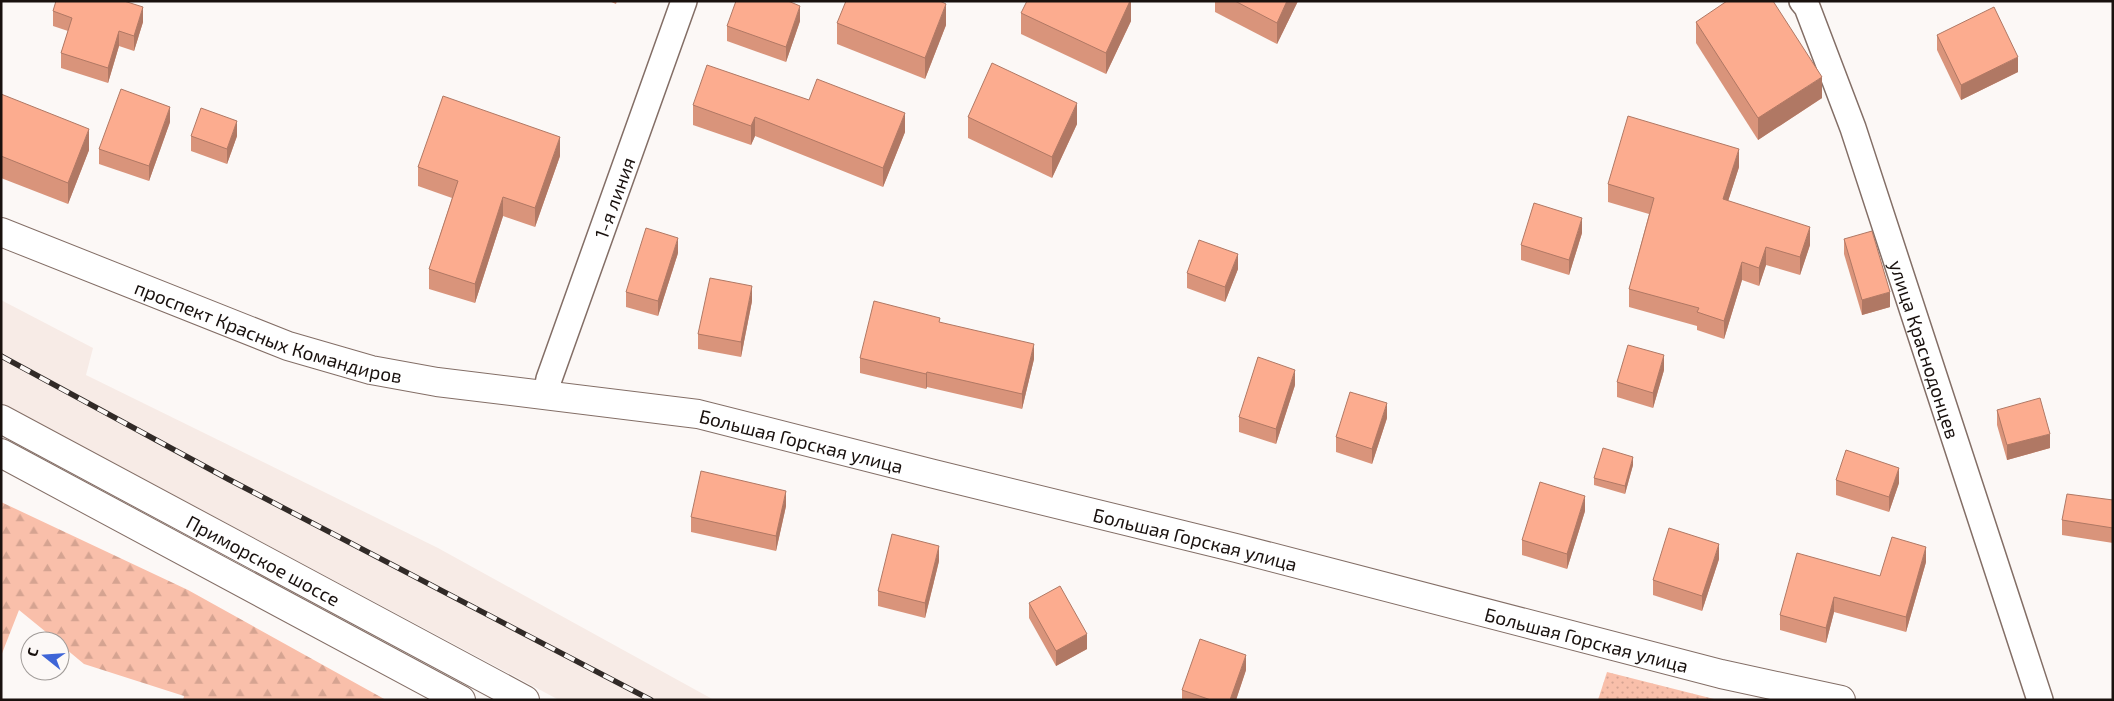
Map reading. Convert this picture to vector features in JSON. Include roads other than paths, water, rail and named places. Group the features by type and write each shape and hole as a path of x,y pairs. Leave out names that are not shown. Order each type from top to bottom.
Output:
{"main road":[{"name":"проспект Красных Командиров","path":"1,232 288,346 371,370 437,382 546,394"},
{"name":"Большая Горская улица","path":"546,394 698,414 930,474 1236,548 1721,674 1841,700"},
{"name":"Приморское шоссе","path":"1,419 526,700"},
{"name":"Приморское шоссе","path":"1,453 461,700"}],"street":[{"name":"1-я линия","path":"546,394 549,379 684,1"},
{"name":"улица Краснодонцев","path":"1802,1 1807,7 1853,128 2040,700"}],"railway":[{"path":"1,356 228,479 651,700"}]}
